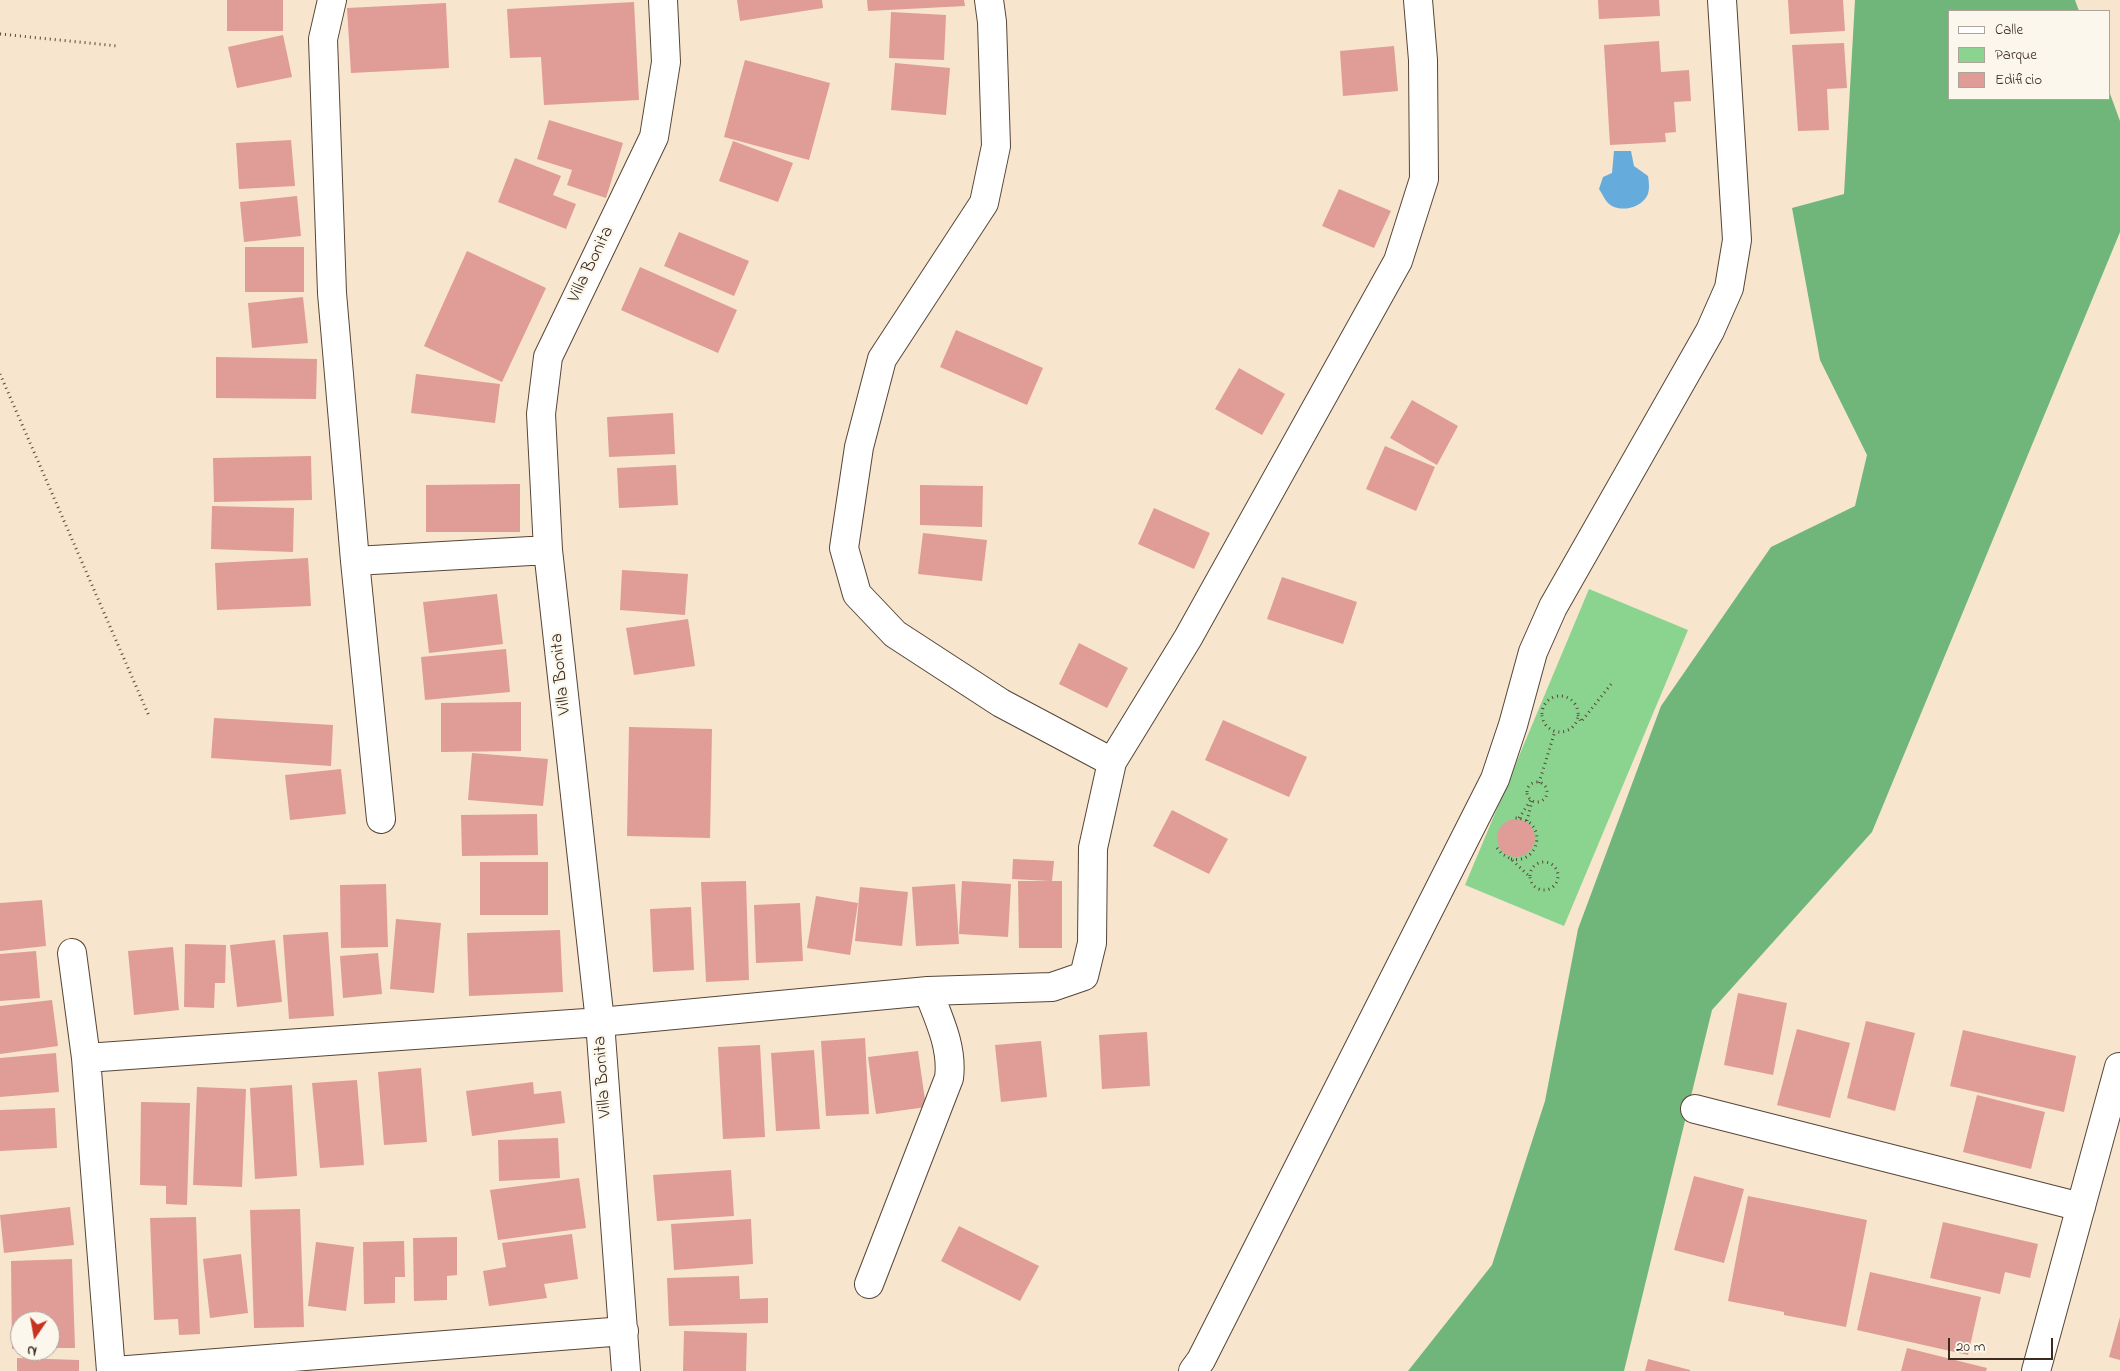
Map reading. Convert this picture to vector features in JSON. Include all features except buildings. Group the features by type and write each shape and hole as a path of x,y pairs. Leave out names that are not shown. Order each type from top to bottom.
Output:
{"street":[{"path":"332,0 323,39 332,293 355,561 381,820"},
{"name":"Villa Bonita","path":"626,1371 600,1022 548,550 541,414 548,357 654,137 666,62 663,0"},
{"path":"989,0 992,22 996,146 984,204 882,358 858,447 844,548 857,594 895,634 1001,703 1112,762"},
{"path":"86,1058 600,1022 928,991 1052,987 1084,976 1092,943 1092,848 1112,762 1188,638 1398,261 1424,179 1423,60 1418,0"},
{"path":"1193,1371 1206,1351 1495,778 1513,725 1533,652 1553,607 1710,331 1729,288 1737,240 1722,0"},
{"path":"355,561 548,550"},
{"path":"72,953 86,1058 113,1371 304,1364 624,1332"},
{"path":"869,1284 949,1078 951,1063 947,1046 942,1026 928,991"},
{"path":"2036,1371 2120,1067"},
{"path":"1695,1109 2081,1207"}],"path":[{"path":"0,34 118,46"},
{"path":"0,374 149,716"},
{"path":"1578,714 1575,725 1570,729 1555,731 1548,727 1542,716 1542,710 1548,700 1558,696 1570,699 1577,708 1581,722 1612,683"},
{"path":"1539,782 1555,731"},
{"path":"1528,821 1531,801 1527,795 1528,788 1533,783 1539,782 1545,786 1547,796 1543,801 1531,801"},
{"path":"1519,818 1531,801"},
{"path":"1509,819 1519,818 1528,821 1537,834 1534,849 1526,857 1516,860 1511,859"},
{"path":"1496,845 1502,854 1511,859 1530,877 1536,888 1545,890 1553,887 1558,874 1553,866 1544,862 1535,865 1530,877"}],"green space":[{"path":"1855,0 2075,0 2079,10 1948,10 1948,100 2110,100 2110,94 2120,121 2120,232 1872,832 1712,1010 1624,1371 1408,1371 1492,1265 1545,1101 1578,929 1661,706 1771,547 1855,506 1867,455 1820,360 1792,208 1844,194"},
{"path":"1589,589 1688,630 1564,926 1465,885"}],"water":[{"path":"1614,151 1631,151 1634,166 1648,176 1648,194 1644,200 1634,207 1623,209 1612,206 1599,189 1603,177 1612,173"}]}
